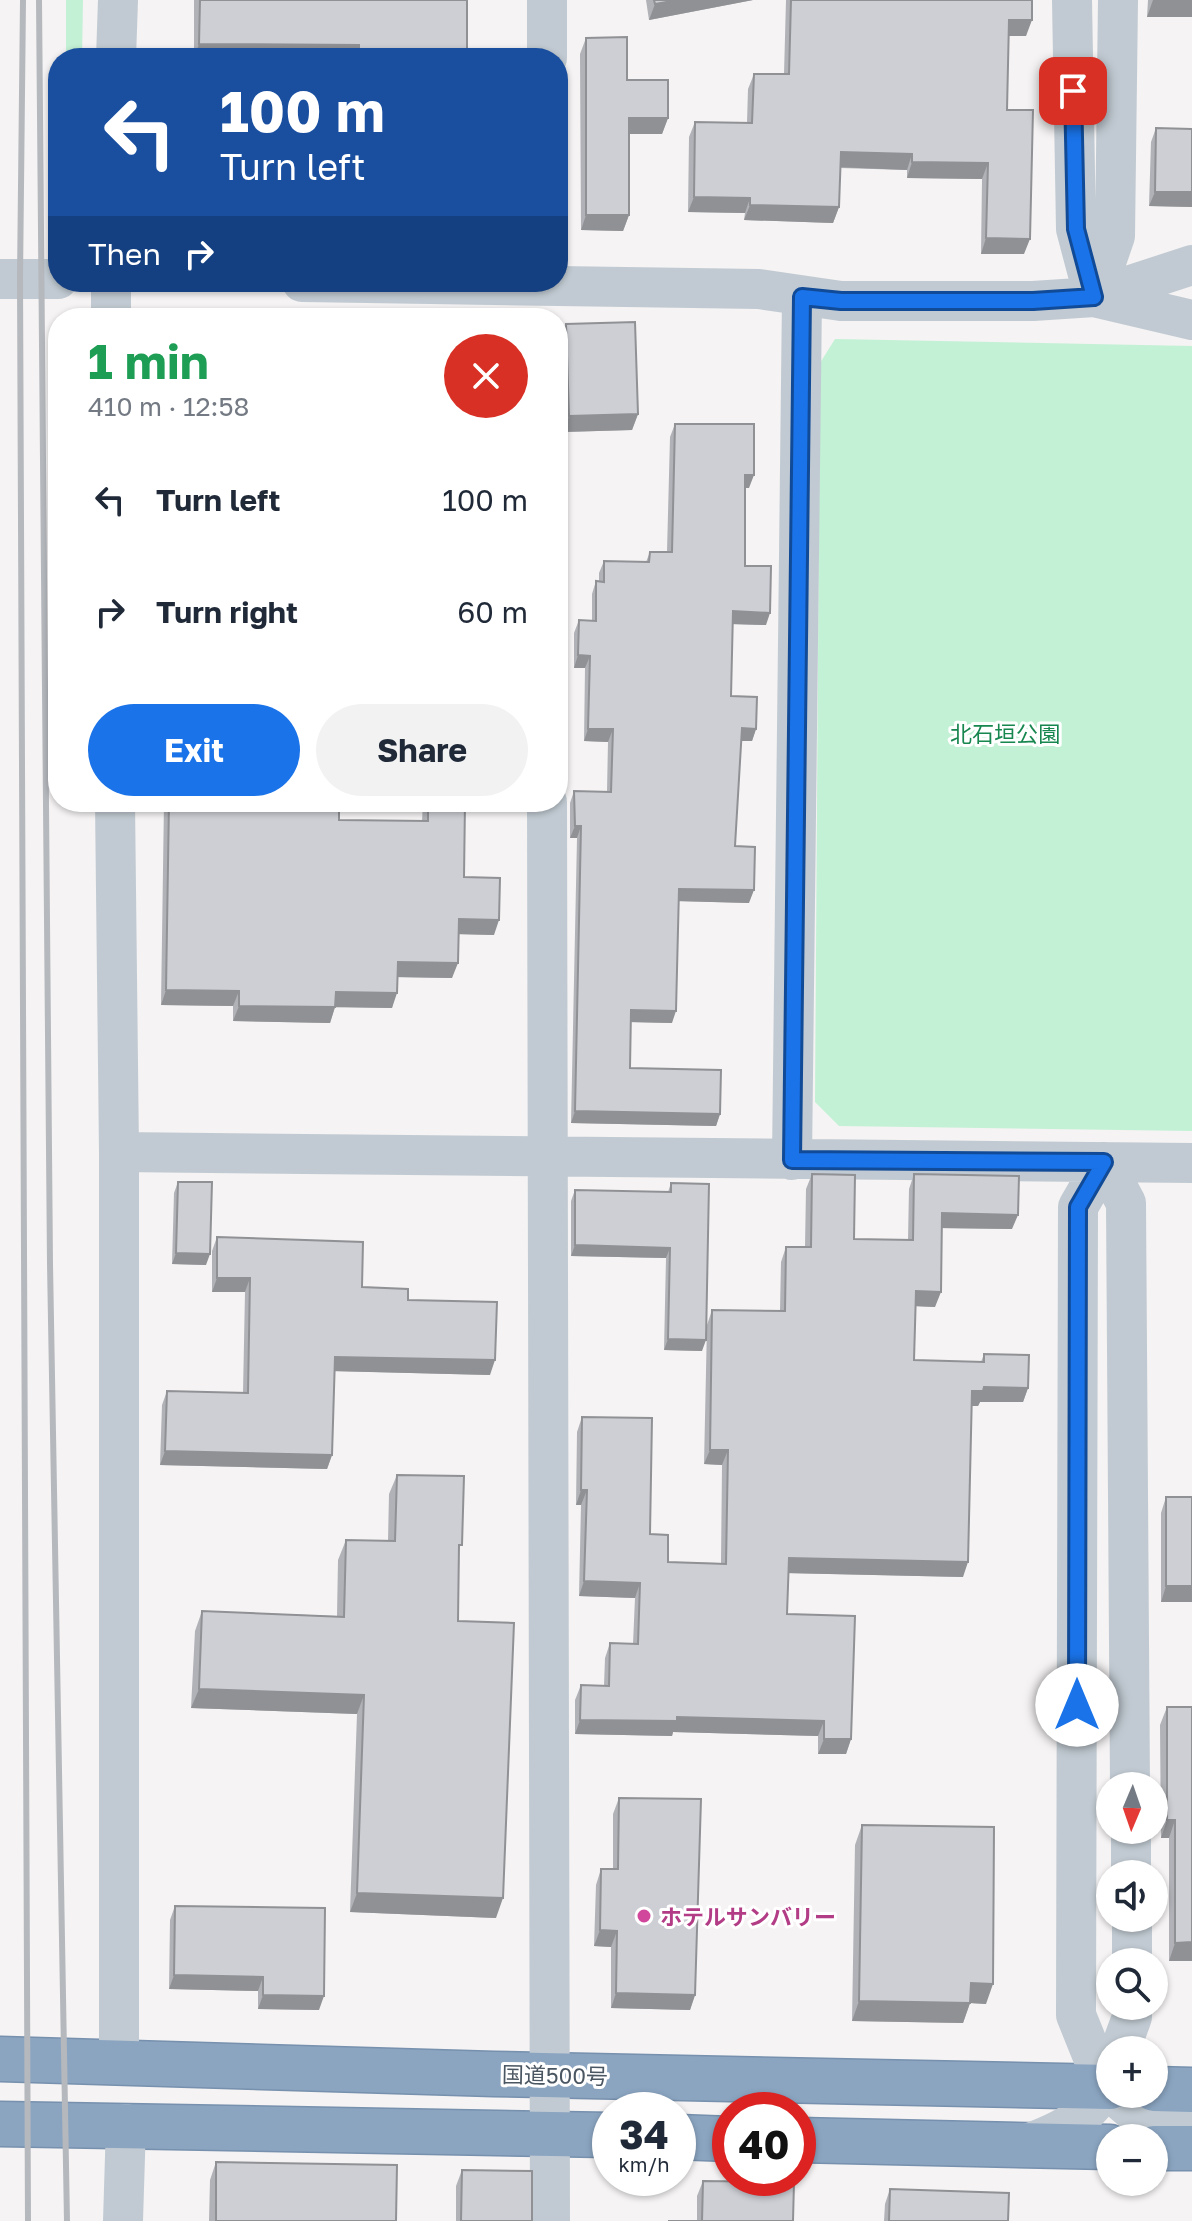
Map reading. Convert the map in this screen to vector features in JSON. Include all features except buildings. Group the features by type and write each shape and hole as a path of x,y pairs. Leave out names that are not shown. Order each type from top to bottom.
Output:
{"highway":[{"name":"国道500号","path":"0,2059 548,2075 1096,2081"},
{"path":"1168,2089 1192,2090"},
{"path":"0,2124 592,2135"},
{"path":"816,2140 1096,2147"},
{"path":"1168,2148 1192,2148"}],"street":[{"path":"116,48 118,0"},
{"path":"547,0 547,48"},
{"path":"1072,0 1076,229 1094,297"},
{"path":"1094,297 1115,236 1118,0"},
{"path":"490,292 547,295 759,289 841,301 1033,301 1094,297 1192,265"},
{"path":"0,279 48,279"},
{"path":"792,1160 802,297"},
{"path":"1094,297 1192,320"},
{"path":"115,812 119,1152 119,2063"},
{"path":"547,812 550,2221"},
{"path":"119,1152 1192,1163"},
{"path":"1104,1162 1126,1203 1130,1772"},
{"path":"1096,2053 1076,2015 1078,1207 1104,1162"},
{"path":"1020,2146 1063,2131 1096,2100"},
{"path":"1131,2108 1134,2112 1192,2122"},
{"path":"123,2221 126,2124"}],"green space":[{"path":"66,0 83,0 82,48 66,48"},
{"name":"北石垣公園","path":"835,339 1192,346 1192,1131 839,1126 815,1102 820,363"}],"railway":[{"path":"23,0 20,279 28,2221"},
{"path":"39,0 50,1264 67,2221"}],"place":[{"name":"ホテルサンバリー","path":"644,1916"}],"route":[{"path":"1073,91 1076,229 1094,297 1033,301 841,301 802,297 792,1160 1104,1162 1078,1207 1077,1705"}]}
